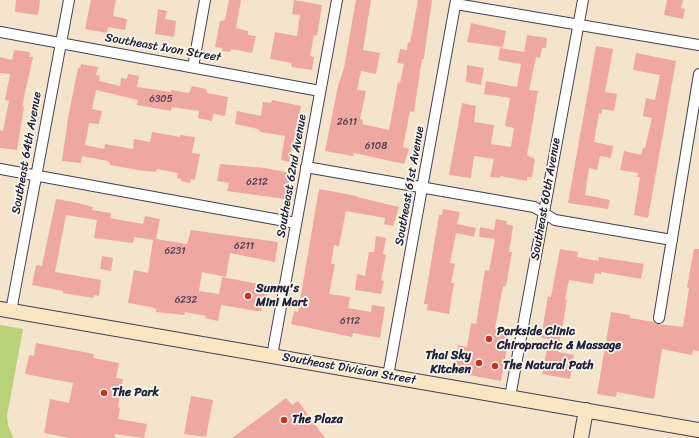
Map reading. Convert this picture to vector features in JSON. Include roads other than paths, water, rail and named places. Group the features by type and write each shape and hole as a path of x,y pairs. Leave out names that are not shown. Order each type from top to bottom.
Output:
{"main road":[{"name":"Southeast Division Street","path":"6,310 699,430"},
{"path":"581,438 586,410"}],"street":[{"name":"Southeast 64th Avenue","path":"6,310 36,176 68,0"},
{"path":"194,67 205,0"},
{"name":"Southeast 62nd Avenue","path":"272,356 337,0"},
{"name":"Southeast 60th Avenue","path":"510,397 583,0"},
{"path":"456,2 699,45"},
{"name":"Southeast 61st Avenue","path":"388,376 456,2"},
{"name":"Southeast Ivon Street","path":"0,32 320,91"},
{"path":"659,318 699,74"},
{"path":"306,167 534,207 555,220 672,240"},
{"path":"0,169 296,223"}],"place":[{"name":"Sunny's Mini Mart","path":"248,296"},
{"name":"Parkside Clinic Chiropractic & Massage","path":"489,339"},
{"name":"Thai Sky Kitchen","path":"479,363"},
{"name":"The Natural Path","path":"495,366"},
{"name":"The Park","path":"104,393"},
{"name":"The Plaza","path":"284,420"}]}
